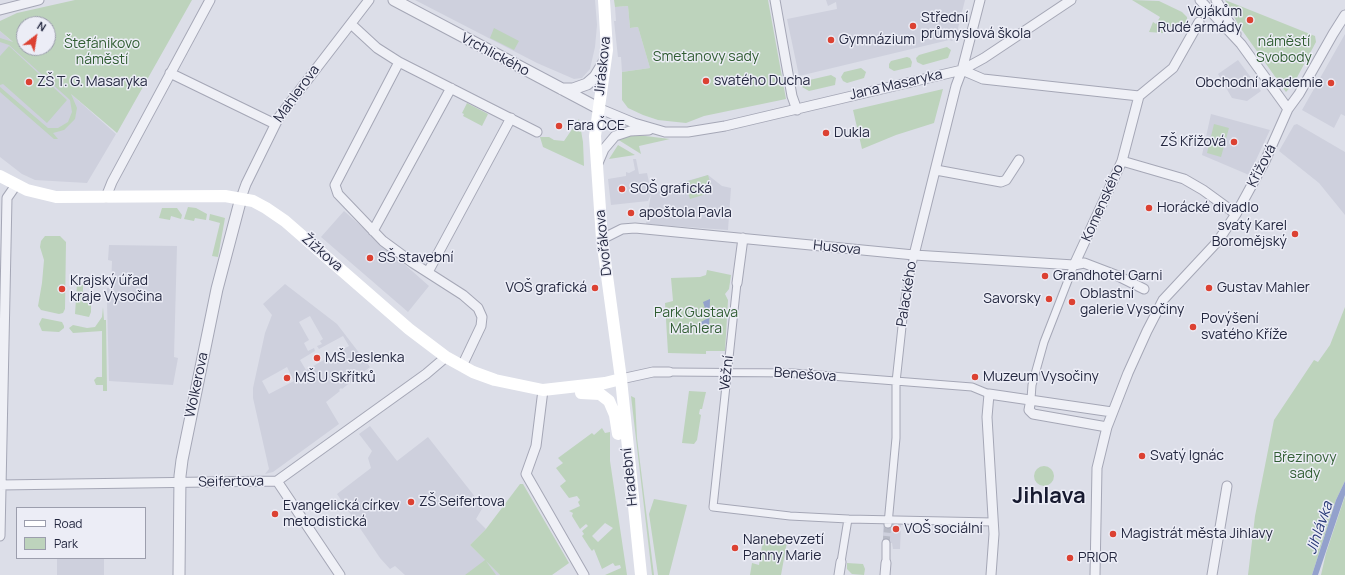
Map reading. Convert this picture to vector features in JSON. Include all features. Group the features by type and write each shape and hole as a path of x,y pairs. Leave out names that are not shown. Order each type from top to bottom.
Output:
{"main road":[{"name":"Jiráskova","path":"598,108 606,57 606,22 604,0"},
{"name":"Dvořákova","path":"598,108 596,136 602,239 621,379"},
{"name":"Žižkova","path":"0,176 16,185 56,197 225,196 241,198 266,208 285,221 409,329 446,357 462,366 495,380 543,390 558,390 621,379"},
{"name":"Hradební","path":"621,379 641,575"},
{"path":"558,390 600,394 609,401 615,415 632,494"}],"street":[{"path":"0,10 39,0"},
{"path":"106,197 112,182 210,0"},
{"name":"Mahlerova","path":"241,198 246,184 275,124 369,0"},
{"name":"Vrchlického","path":"394,0 598,108"},
{"path":"774,0 792,96 797,110"},
{"name":"Palackého","path":"888,522 896,438 896,382 905,299 914,255 956,86 962,70 980,0"},
{"path":"962,70 984,58 1071,0"},
{"path":"1200,0 1241,44"},
{"path":"1216,0 1241,44 1288,109 1299,94 1333,34 1344,20"},
{"path":"1139,96 1173,68 1199,22"},
{"path":"351,24 377,48 399,62 537,132"},
{"path":"560,89 574,89 591,81 599,72 606,57"},
{"path":"399,62 335,185 338,194 383,241 463,295 478,308 482,317 481,326 462,366"},
{"name":"Jana Masaryka","path":"598,165 604,149 615,136 630,131 653,130 676,133 725,126 962,70 983,80 1139,96"},
{"path":"170,73 275,124"},
{"path":"374,231 451,88"},
{"name":"Komenského","path":"1031,399 1032,385 1044,342 1074,265 1122,161 1139,96"},
{"name":"Jana Masaryka","path":"598,108 653,130"},
{"name":"Křížová","path":"1095,575 1097,468 1107,426 1112,412 1147,331 1163,300 1218,241 1236,214 1265,161 1288,109"},
{"path":"428,272 511,118"},
{"path":"936,170 1001,182 1006,180 1019,160"},
{"path":"1122,161 1184,179 1203,190 1236,214"},
{"path":"0,536 2,312 7,198 16,185"},
{"name":"Wolkerova","path":"179,575 180,483 184,450 211,319 232,227 241,198"},
{"name":"Husova","path":"602,239 622,229 635,228 914,255 1074,265 1084,263 1144,288"},
{"name":"Věžní","path":"743,238 736,283 712,507 790,516 848,519"},
{"name":"Seifertova","path":"1,485 277,481 422,377 446,357"},
{"name":"Benešova","path":"621,379 653,372 793,373 972,387 989,394"},
{"path":"543,390 536,446 526,474 584,575"},
{"path":"991,575 993,522 987,417 989,394 1031,399 1094,411 1112,412"},
{"path":"1031,399 1029,410 1033,414 1107,426"},
{"path":"277,481 340,575"},
{"path":"1212,575 1227,486"},
{"path":"839,575 848,519 888,522 993,522"},
{"path":"884,575 886,563 886,543"}],"shaded area":[{"path":"415,0 595,0 597,25 595,47 590,69 582,78 574,79 537,63"},
{"path":"826,0 965,0 957,37 952,41 949,40 799,76 787,19 837,9 836,2 828,6"},
{"path":"628,6 630,28 638,27 650,68 622,72 621,57 618,57 614,21 616,21 615,7"},
{"name":"ZŠ T. G. Masaryka","path":"0,31 16,45 16,56 28,56 116,134 87,183 35,180 22,174 0,157"},
{"name":"Obchodní akademie","path":"1345,34 1345,116 1341,114 1334,128 1302,110"},
{"path":"1238,60 1261,91 1247,101 1232,98 1218,74"},
{"name":"ZŠ Křížová","path":"1211,114 1270,130 1249,175 1202,155"},
{"path":"1297,124 1345,152 1345,215 1319,183 1279,151 1294,125"},
{"path":"633,159 636,159 639,174 647,173 651,191 708,175 722,186 731,188 728,230 646,224 651,194 648,201 611,205 608,179 626,176 626,172 629,173 635,170"},
{"name":"SŠ stavební","path":"344,211 429,286 408,312 321,237"},
{"path":"109,245 177,246 174,357 178,358 173,385 109,381 107,288 111,288 112,261 108,260"},
{"path":"285,284 337,324 370,367 342,389 341,388 339,390 340,391 326,402 339,424 273,472 265,474 269,469 253,398 253,388 265,333 272,315 263,304","holes":["310,316 323,339 320,341 322,344 317,346 319,349 343,336 349,346 306,370 300,360 315,351 314,348 308,351 304,343 309,340 299,322","287,367 294,381 269,394 262,381"]},
{"name":"ZŠ Seifertova","path":"370,426 397,461 428,437 483,507 476,519 486,529 470,545 500,575 405,575 395,566 390,569 380,558 337,494 371,468 368,458 372,451 359,434"},
{"path":"883,523 901,525 900,549 893,549 892,543 883,543"},
{"path":"57,559 104,559 104,575 57,575"}],"green space":[{"name":"Štefánikovo náměstí","path":"75,0 192,0 117,133 71,94 77,108 75,119 64,130 53,133 58,139 54,139 0,92 0,87 48,128 58,128 68,122 72,112 70,100 21,56 56,56 56,16 16,16 16,51 9,45 0,42 0,38 13,42 0,31 0,21 17,13"},
{"name":"Smetanovy sady","path":"614,0 768,0 786,99 704,116 686,123 658,120 628,108 622,100 622,72 650,68 638,27 630,28 628,6 615,7"},
{"path":"1132,0 1159,1 1182,12 1187,17 1188,32 1175,24 1173,28 1168,25 1163,33 1149,32 1153,22 1156,24 1160,17"},
{"name":"náměstí Svobody","path":"1225,0 1315,36 1316,42 1294,83 1286,92 1239,26"},
{"path":"494,28 519,41 514,50 490,38"},
{"path":"9,46 16,53 16,56 20,56 67,100 47,123 3,84 0,85 0,56"},
{"path":"947,47 951,50 948,58 923,65 917,62 916,58 919,55"},
{"path":"907,57 910,58 912,62 911,67 894,71 889,68 891,61"},
{"path":"861,68 866,72 864,78 847,83 843,81 841,77 844,72"},
{"path":"831,75 836,78 835,85 809,91 802,87 805,81"},
{"path":"943,89 934,123 896,135 862,149 853,110"},
{"path":"467,103 488,114 482,126 463,116 464,114 462,113"},
{"path":"579,119 583,142 584,166 543,147 540,137 549,137 554,140 564,141"},
{"path":"1214,124 1229,128 1221,157 1207,153"},
{"path":"625,135 670,139 639,146 641,154 617,139"},
{"path":"618,145 635,155 609,159"},
{"path":"708,175 713,192 690,199 685,182"},
{"path":"188,207 196,208 207,214 206,220 195,218 194,221 184,219"},
{"path":"162,208 177,208 182,215 181,219 171,216 170,220 159,218"},
{"path":"210,214 225,218 218,257 212,256 220,223 209,220"},
{"path":"45,236 60,236 66,242 65,309 63,313 59,314 41,310 38,306 44,260 40,247 41,241"},
{"name":"Park Gustava Mahlera","path":"707,270 731,275 729,289 725,294 728,300 725,351 706,351 706,354 668,353 665,303 673,301 671,278 700,277 706,275"},
{"path":"77,284 83,285 83,303 91,303 91,312 89,317 75,314"},
{"path":"103,307 104,320 106,320 107,391 103,391 103,385 96,385 94,380 97,377 102,377 102,331 73,333 69,328 73,325 87,328 95,327 102,317"},
{"name":"Březinovy sady","path":"1345,307 1345,481 1336,500 1312,575 1248,575 1255,516 1274,420 1314,360 1318,362 1330,345"},
{"path":"42,318 62,322 64,328 59,332 42,331 39,324"},
{"path":"689,391 706,392 702,409 700,409 699,414 701,415 697,440 694,444 682,443"},
{"path":"631,396 635,398 637,438 654,575 652,575"},
{"path":"602,428 605,433 610,432 610,461 627,575 605,575 621,568 620,565 615,566 613,563 602,569 594,549 592,551 582,536 584,534 582,531 588,526 586,524 580,529 572,516 573,513 569,511 580,506 578,502 580,500 577,496 569,498 560,486 566,481 556,468 563,463 558,458 592,433 594,435","holes":["605,523 613,528 598,542 592,536"]},
{"path":"1044,466 1051,469 1054,476 1051,483 1044,486 1037,483 1034,476 1037,469"},
{"path":"520,484 523,484 569,563 552,575 500,575 486,561 496,575 465,575 485,560 470,545 486,529"},
{"path":"1345,496 1345,575 1321,575 1326,553"},
{"path":"654,499 687,505 669,575 658,575 649,514"},
{"path":"763,539 787,542 781,575 750,575 752,563 759,565"},
{"path":"847,563 863,564 865,569 864,575 852,574 847,569"}],"water":[{"path":"710,299 709,331 700,324 708,318 703,302"},
{"name":"Jihlávka","path":"1345,481 1345,495 1318,575 1312,575 1336,500"}],"tunnel":[{"path":"886,543 888,524"}],"place":[{"name":"Vojákům Rudé armády","path":"1250,20"},
{"name":"Střední průmyslová škola","path":"913,26"},
{"name":"Gymnázium","path":"831,40"},
{"name":"svatého Ducha","path":"706,81"},
{"name":"ZŠ T. G. Masaryka","path":"29,82"},
{"name":"Obchodní akademie","path":"1331,83"},
{"name":"Fara ČCE","path":"559,126"},
{"name":"Dukla","path":"826,133"},
{"name":"ZŠ Křížová","path":"1234,142"},
{"name":"SOŠ grafická","path":"622,189"},
{"name":"Horácké divadlo","path":"1149,208"},
{"name":"apoštola Pavla","path":"631,213"},
{"name":"svatý Karel Boromějský","path":"1295,234"},
{"name":"SŠ stavební","path":"370,258"},
{"name":"Grandhotel Garni","path":"1045,276"},
{"name":"VOŠ grafická","path":"595,288"},
{"name":"Gustav Mahler","path":"1209,288"},
{"name":"Krajský úřad kraje Vysočina","path":"62,289"},
{"name":"Savorsky","path":"1049,299"},
{"name":"Oblastní galerie Vysočiny","path":"1072,302"},
{"name":"Povýšení svatého Kříže","path":"1193,327"},
{"name":"MŠ Jeslenka","path":"317,358"},
{"name":"Muzeum Vysočiny","path":"975,377"},
{"name":"MŠ U Skřítků","path":"287,378"},
{"name":"Svatý Ignác","path":"1142,456"},
{"name":"ZŠ Seifertova","path":"411,502"},
{"name":"Evangelická církev metodistická","path":"275,514"},
{"name":"VOŠ sociální","path":"896,529"},
{"name":"Magistrát města Jihlavy","path":"1113,534"},
{"name":"Nanebevzetí Panny Marie","path":"735,548"},
{"name":"PRIOR","path":"1070,558"}],"district":[{"name":"Jihlava","path":"1049,497"}]}
